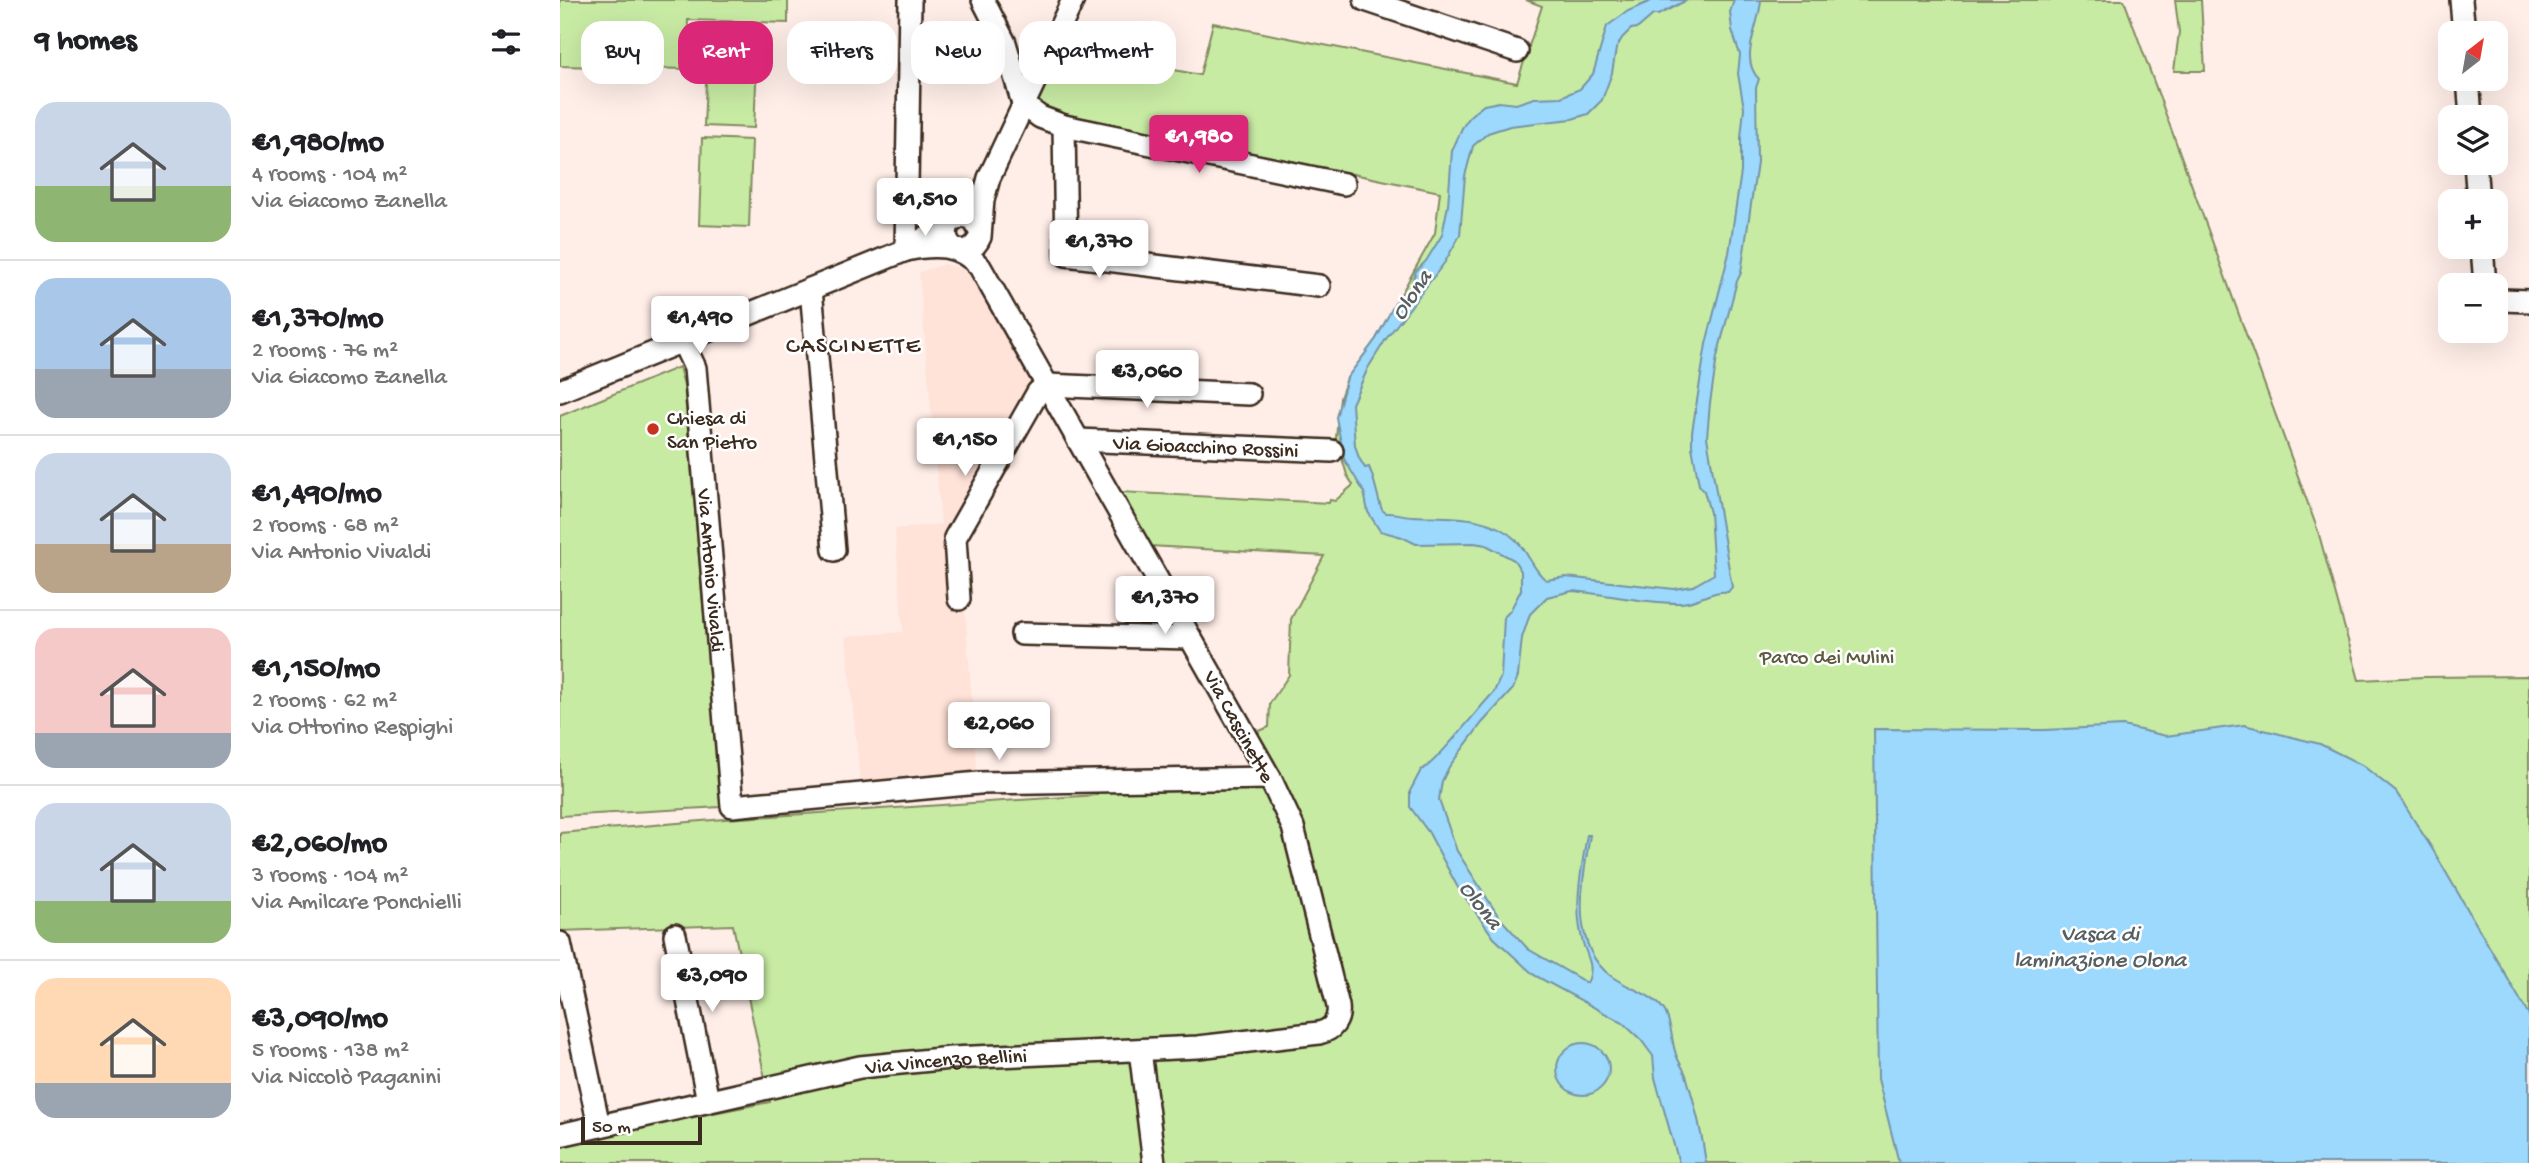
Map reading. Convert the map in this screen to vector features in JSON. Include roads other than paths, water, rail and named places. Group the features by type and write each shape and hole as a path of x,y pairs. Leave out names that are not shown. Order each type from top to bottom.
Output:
{"street":[{"path":"906,250 910,0"},
{"path":"984,0 1005,43 1023,104 1040,117 1064,126 1343,184"},
{"path":"957,250 946,238 951,221 967,207 989,178 1073,0"},
{"path":"1365,0 1517,51"},
{"path":"2461,0 2463,21"},
{"path":"1064,126 1066,255 1319,286"},
{"name":"Via Cascinette","path":"980,267 977,256 983,200 989,178"},
{"path":"560,391 906,250 961,216 972,218 980,234 978,242 970,249 957,250 939,245 906,250"},
{"name":"Via Cascinette","path":"957,250 972,258 980,267 1269,778 1293,827 1338,1006 1335,1024"},
{"path":"811,289 834,550"},
{"path":"2508,300 2529,300"},
{"name":"Via Antonio Vivaldi","path":"682,340 695,368 732,806 979,783 1269,778"},
{"path":"959,599 955,538 1038,392 1047,386 1249,394"},
{"name":"Via Gioacchino Rossini","path":"1078,440 1332,450"},
{"path":"1022,634 1190,638"},
{"path":"675,936 708,1101"},
{"path":"560,943 599,1126"},
{"name":"Via Vincenzo Bellini","path":"560,1135 860,1067 951,1058 1198,1047 1319,1033 1335,1024"},
{"path":"1140,1049 1154,1163"}],"water":[{"name":"Olona","path":"1653,0 1687,0 1653,15 1622,38 1616,49 1612,73 1602,100 1588,114 1572,119 1510,126 1488,133 1473,146 1465,176 1460,235 1445,262 1386,339 1368,368 1352,404 1355,445 1359,458 1365,468 1369,467 1382,510 1386,513 1454,517 1494,526 1517,541 1546,580 1566,577 1674,589 1693,586 1714,574 1710,513 1704,491 1699,485 1692,432 1706,344 1729,253 1741,172 1744,108 1738,74 1740,55 1732,30 1730,12 1734,0 1761,0 1750,51 1753,71 1759,79 1756,88 1757,163 1741,273 1717,357 1707,437 1732,587 1728,592 1681,603 1572,591 1547,597 1530,614 1522,638 1518,676 1513,689 1482,723 1449,767 1442,781 1439,800 1457,851 1499,917 1528,949 1587,983 1591,968 1580,930 1578,903 1587,835 1590,835 1582,891 1584,929 1589,947 1597,963 1611,976 1647,995 1659,1004 1667,1015 1676,1054 1692,1097 1706,1163 1679,1163 1655,1078 1653,1056 1641,1040 1623,1023 1534,975 1494,938 1457,886 1429,833 1410,807 1410,791 1421,770 1446,747 1494,692 1501,676 1504,617 1521,590 1521,571 1514,560 1486,545 1416,544 1380,531 1368,512 1364,492 1344,459 1336,417 1347,378 1376,339 1395,303 1410,287 1416,271 1426,261 1442,235 1448,205 1452,151 1471,115 1484,105 1499,102 1516,104 1534,98 1561,97 1580,89 1593,74 1607,26 1628,11"},
{"name":"Vasca di laminazione Olona","path":"2244,725 2320,744 2362,765 2396,792 2529,1015 2529,1163 1899,1163 1878,1079 1874,729 2045,730 2123,726 2166,736"},
{"path":"1583,1043 1602,1050 1609,1069 1602,1088 1583,1095 1564,1088 1557,1069 1564,1050"}],"place":[{"name":"Chiesa di San Pietro","path":"653,429"}],"district":[{"name":"CASCINETTE","path":"854,344"}],"park label":[{"name":"Parco dei Mulini","path":"1827,656"}]}
